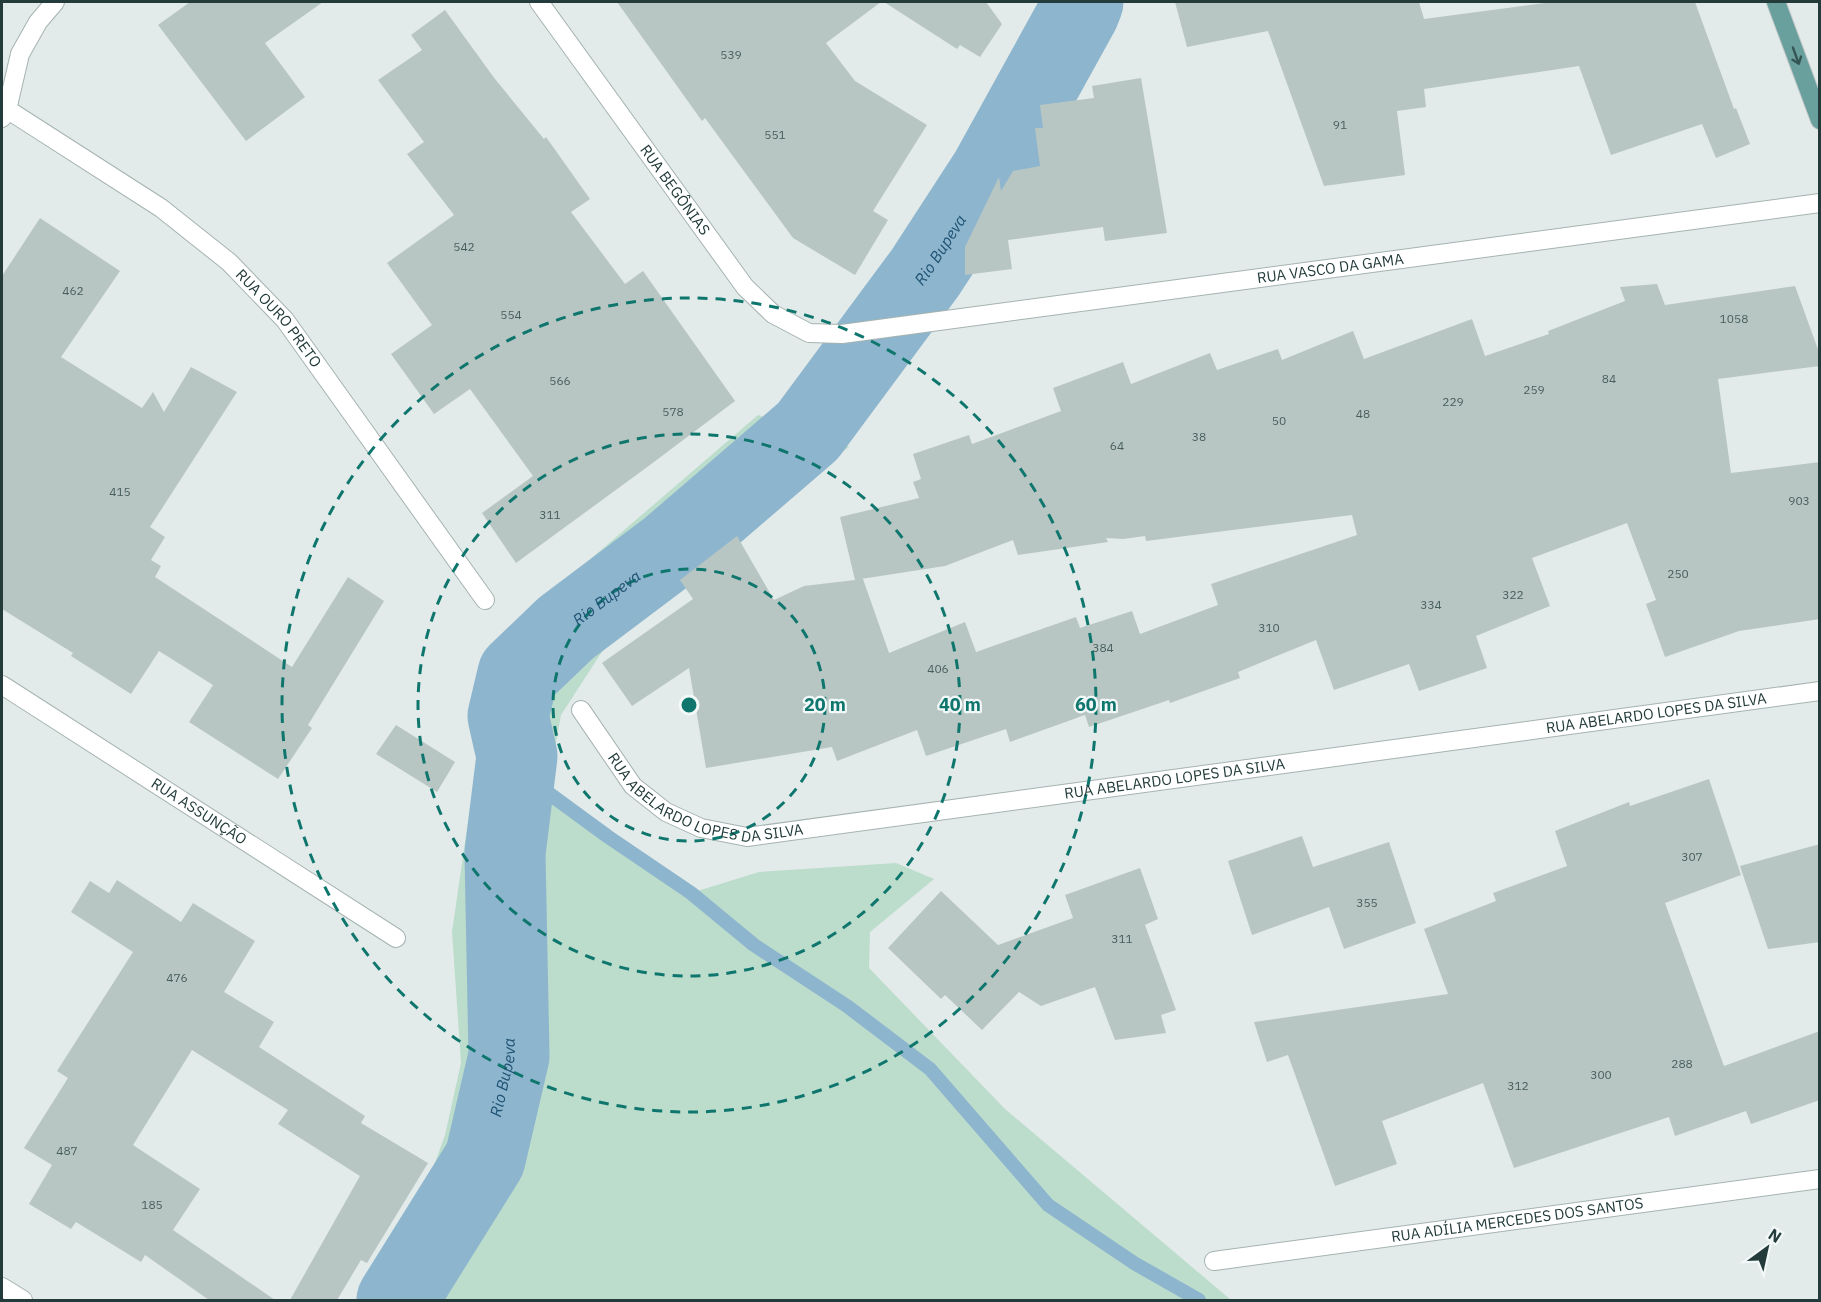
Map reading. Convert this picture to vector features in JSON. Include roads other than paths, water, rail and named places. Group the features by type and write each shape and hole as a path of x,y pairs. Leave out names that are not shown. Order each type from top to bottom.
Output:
{"main road":[{"path":"1776,2 1820,120"}],"street":[{"path":"3,112 20,54 38,22 55,2"},
{"name":"RUA BEGÔNIAS","path":"539,2 746,287 773,314 809,333 842,334"},
{"name":"RUA OURO PRETO","path":"3,112 161,208 237,270 285,320 485,600"},
{"name":"RUA VASCO DA GAMA","path":"842,334 1820,203"},
{"name":"RUA ASSUNÇÃO","path":"2,685 396,938"},
{"name":"RUA ABELARDO LOPES DA SILVA","path":"580,710 633,786 666,812 701,828 747,837 1820,691"},
{"name":"RUA ADÍLIA MERCEDES DOS SANTOS","path":"1214,1262 1820,1179"},
{"path":"2,1287 23,1300"}],"waterway":[{"name":"Rio Bupeva","path":"397,1300 485,1159 509,1056 505,853 517,756 508,716 518,674 566,628 671,549 808,431 925,273 990,173 1083,2"},
{"path":"517,756 547,792 691,893 754,945 847,1006 930,1069 1048,1205 1134,1263 1199,1300"}]}
